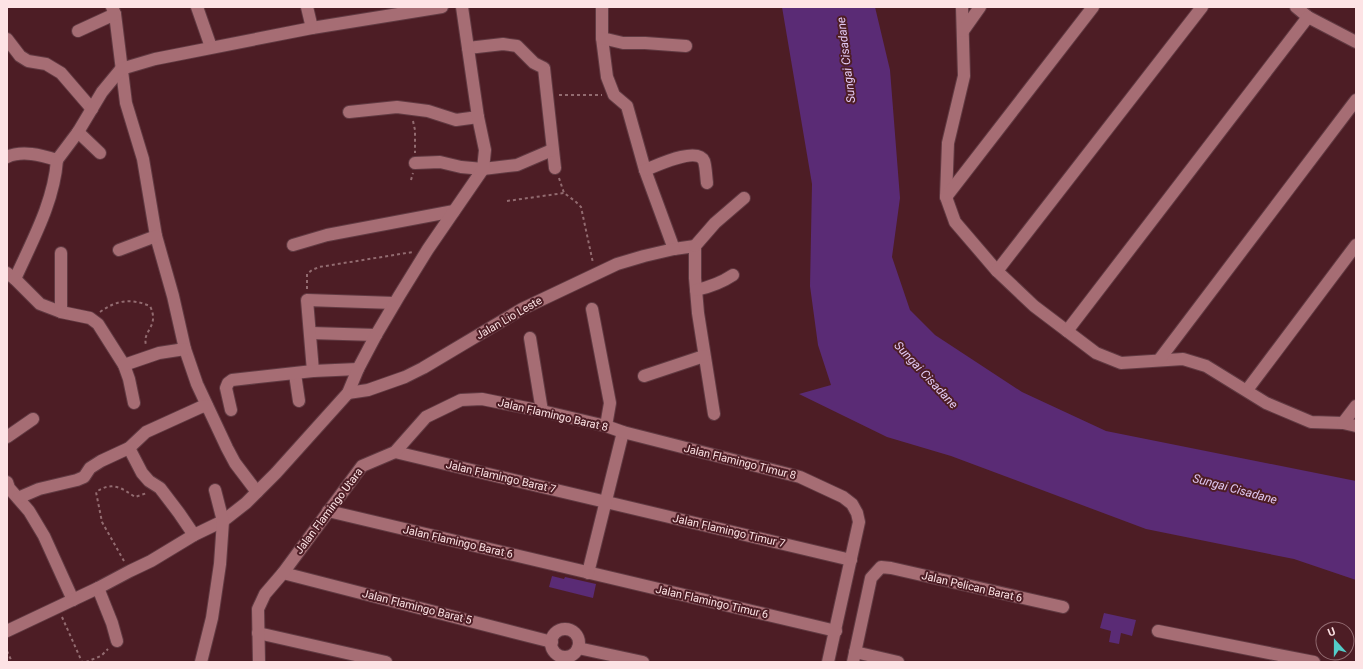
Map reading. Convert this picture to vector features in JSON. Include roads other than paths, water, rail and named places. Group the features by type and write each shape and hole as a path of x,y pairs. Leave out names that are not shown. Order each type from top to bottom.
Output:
{"street":[{"path":"197,7 211,47"},
{"path":"307,7 312,28"},
{"path":"134,403 129,379 124,365 98,324 90,318 61,312 40,304 11,276 42,217 54,181 57,160 78,132 102,92 121,69 155,58 312,28 442,7"},
{"path":"7,631 98,588 151,561 194,535 223,521 246,503 276,473 348,393 358,369 394,303 428,249 483,169 485,150 478,117 462,7"},
{"path":"602,7 602,38 607,77 614,95 627,106 645,170 674,249"},
{"path":"962,7 964,76 948,143 946,197 955,222 997,270 1034,306 1096,353 1121,362 1182,358 1206,366 1266,403 1312,422 1343,423 1356,426"},
{"path":"963,31 980,7"},
{"path":"946,197 1093,7"},
{"path":"997,270 1202,7"},
{"path":"1296,7 1308,17 1356,42"},
{"path":"78,31 113,11 126,103 145,171 156,236 172,289 186,349 197,384 207,406 235,463 256,492"},
{"path":"1067,331 1308,17"},
{"path":"7,38 20,56 28,61 46,64 61,73 92,109"},
{"path":"602,38 623,43 686,46"},
{"path":"468,48 503,44 517,46 534,63 544,68 555,168"},
{"path":"1159,360 1356,100"},
{"path":"349,112 398,107 428,111 456,120 478,117"},
{"path":"78,132 100,153"},
{"path":"415,163 440,162 461,167 483,169 517,165 552,150"},
{"path":"7,157 30,154 41,155 57,160"},
{"path":"645,170 684,156 695,155 701,157 704,161 707,183"},
{"path":"714,414 704,356 696,290 695,246 715,223 744,198"},
{"path":"293,245 327,235 454,211"},
{"path":"119,250 156,236"},
{"path":"1247,390 1356,245"},
{"name":"Jalan Lio Leste","path":"348,393 368,390 412,374 522,310 617,264 674,249 695,246"},
{"path":"61,312 62,253"},
{"path":"696,290 723,282 733,275"},
{"path":"313,371 311,333 307,300 394,303"},
{"path":"592,309 610,403 606,426"},
{"path":"311,333 376,335"},
{"path":"530,338 542,411"},
{"path":"124,365 151,355 186,349"},
{"path":"644,376 704,356"},
{"path":"231,410 226,388 228,383 232,380 313,371 358,369"},
{"path":"295,374 298,401"},
{"name":"Jalan Flamingo Barat 8","path":"482,399 542,411 606,426 623,432"},
{"name":"Jalan Flamingo Utara","path":"259,662 258,609 265,594 362,466 395,452 426,417 461,400 482,399"},
{"path":"18,498 39,489 78,480 84,477 90,468 100,461 129,448 146,432 201,407 207,406"},
{"path":"1343,423 1356,406"},
{"path":"7,437 32,419"},
{"path":"588,573 623,432"},
{"name":"Jalan Flamingo Timur 8","path":"623,432 800,477 843,497 852,504 859,522 851,560"},
{"path":"129,448 142,473 149,481 160,488 194,535"},
{"name":"Jalan Flamingo Barat 7","path":"395,452 606,502"},
{"path":"7,482 9,488 29,512 44,536 73,600"},
{"path":"201,662 212,618 220,564 223,521 215,490"},
{"name":"Jalan Flamingo Timur 7","path":"606,502 851,560"},
{"name":"Jalan Flamingo Barat 6","path":"328,511 588,573"},
{"path":"828,662 851,560"},
{"name":"Jalan Pelican Barat 6","path":"854,657 871,578 881,567 1063,607"},
{"name":"Jalan Flamingo Barat 5","path":"283,572 552,646"},
{"name":"Jalan Flamingo Timur 6","path":"588,573 836,631"},
{"path":"98,588 112,622 117,641"},
{"path":"550,662 552,638 561,630 568,630 578,636 579,640 572,655"},
{"path":"1158,631 1314,662"},
{"path":"258,633 386,662"},
{"path":"552,646 556,652 562,656 572,655 643,662"},
{"path":"854,657 898,662"}],"water":[{"name":"Sungai Cisadane","path":"782,7 875,7 890,70 900,198 892,257 910,310 935,335 1022,392 1106,431 1356,481 1356,580 1294,559 1146,529 951,456 887,437 799,394 831,385 818,345 810,286 812,184"},
{"path":"552,576 564,579 565,577 596,584 593,598 549,587"},
{"path":"1104,613 1136,620 1132,636 1121,633 1119,644 1109,642 1111,631 1100,628"}]}
